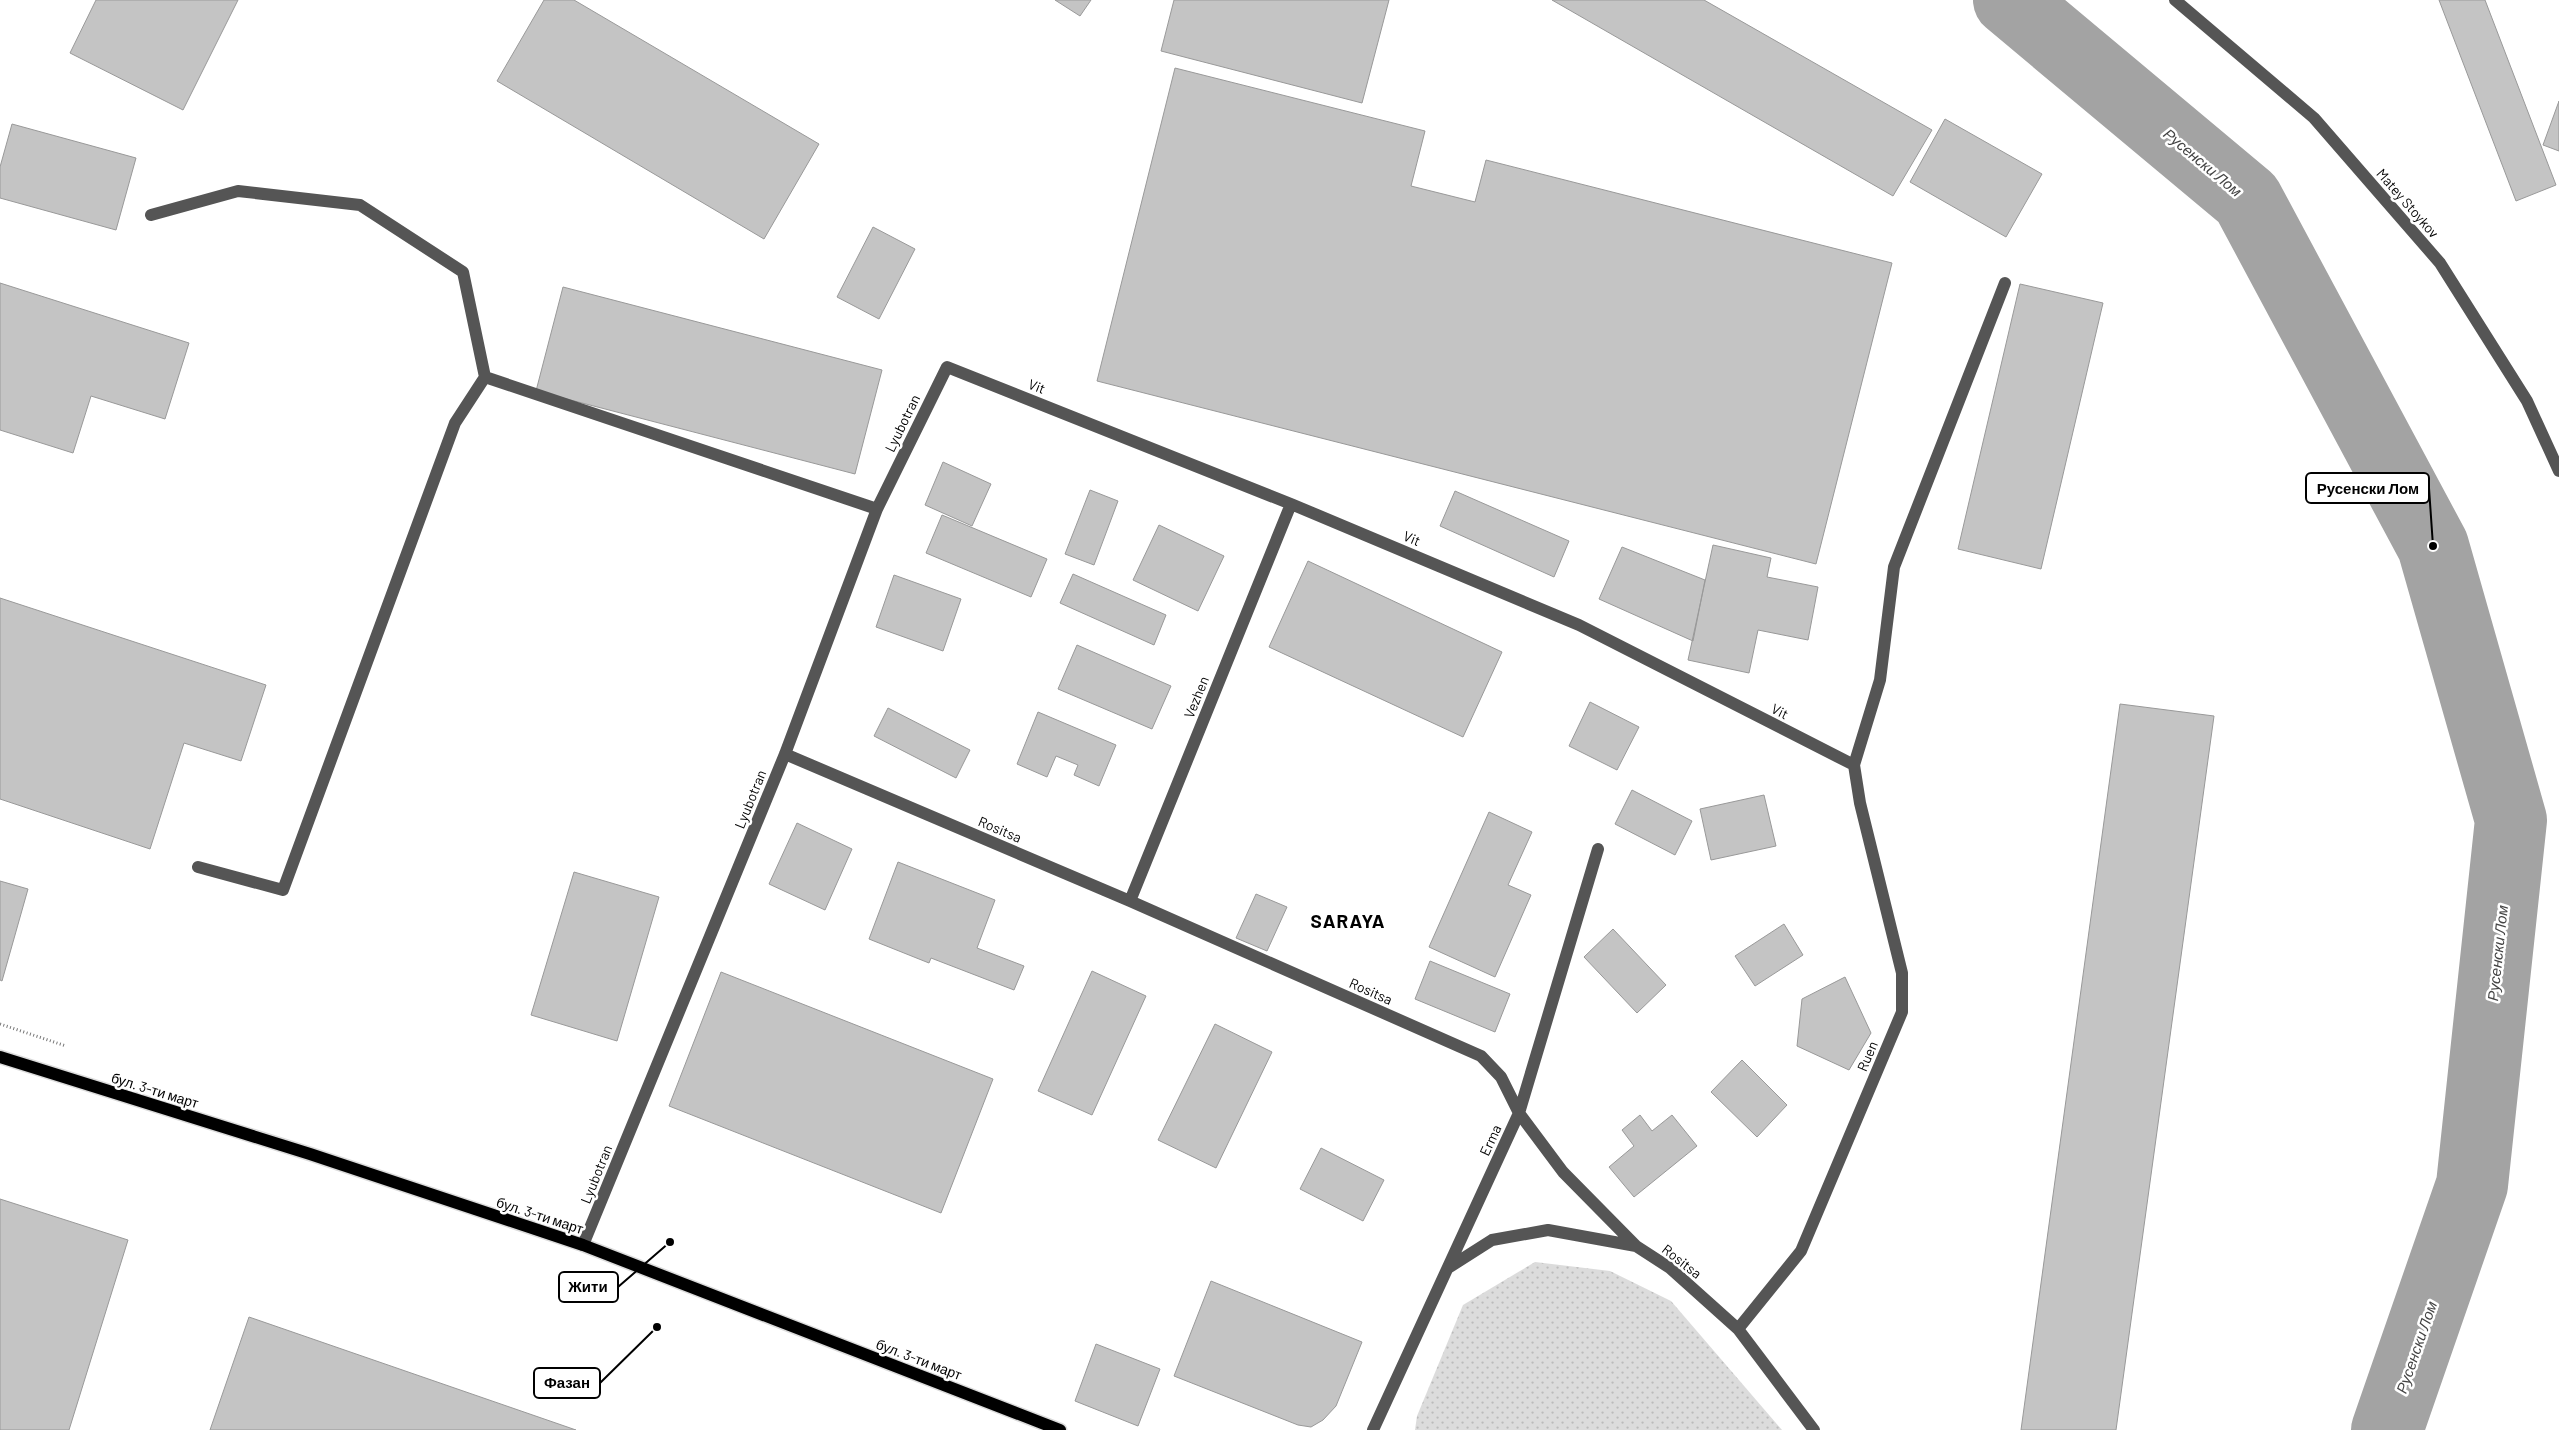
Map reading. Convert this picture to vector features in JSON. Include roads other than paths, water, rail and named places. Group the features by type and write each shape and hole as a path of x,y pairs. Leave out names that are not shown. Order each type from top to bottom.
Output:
{"main road":[{"name":"бул. 3-ти март","path":"0,1057 310,1154 583,1245 1060,1430"}],"street":[{"name":"Matey Stoykov","path":"2175,0 2314,118 2440,263 2527,401 2559,472"},
{"path":"151,215 238,191 360,205 464,272 485,377 455,423 284,890 198,867"},
{"path":"1854,765 1880,680 1894,567 2005,283"},
{"name":"Vit","path":"947,367 1291,504 1580,625 1854,765"},
{"name":"Lyubotran","path":"583,1245 785,754 877,509 947,367"},
{"path":"485,377 877,509"},
{"name":"Vezhen","path":"1130,901 1291,504"},
{"name":"Rositsa","path":"785,754 1130,901 1481,1056 1502,1077 1519,1114 1563,1172 1636,1246 1670,1268 1738,1329 1814,1430"},
{"name":"Ruen","path":"1738,1329 1801,1251 1902,1012 1902,973 1860,803 1854,765"},
{"name":"Erma","path":"1373,1430 1519,1114 1598,849"},
{"path":"1448,1268 1492,1240 1548,1230 1636,1246"}],"waterway":[{"name":"Русенски Лом","path":"2009,0 2247,199 2433,546 2511,820 2472,1185 2387,1430"}],"place":[{"name":"Русенски Лом","path":"2433,546"},
{"name":"Жити","path":"670,1242"},
{"name":"Фазан","path":"657,1327"}],"district":[{"name":"SARAYA","path":"1348,920"}]}
